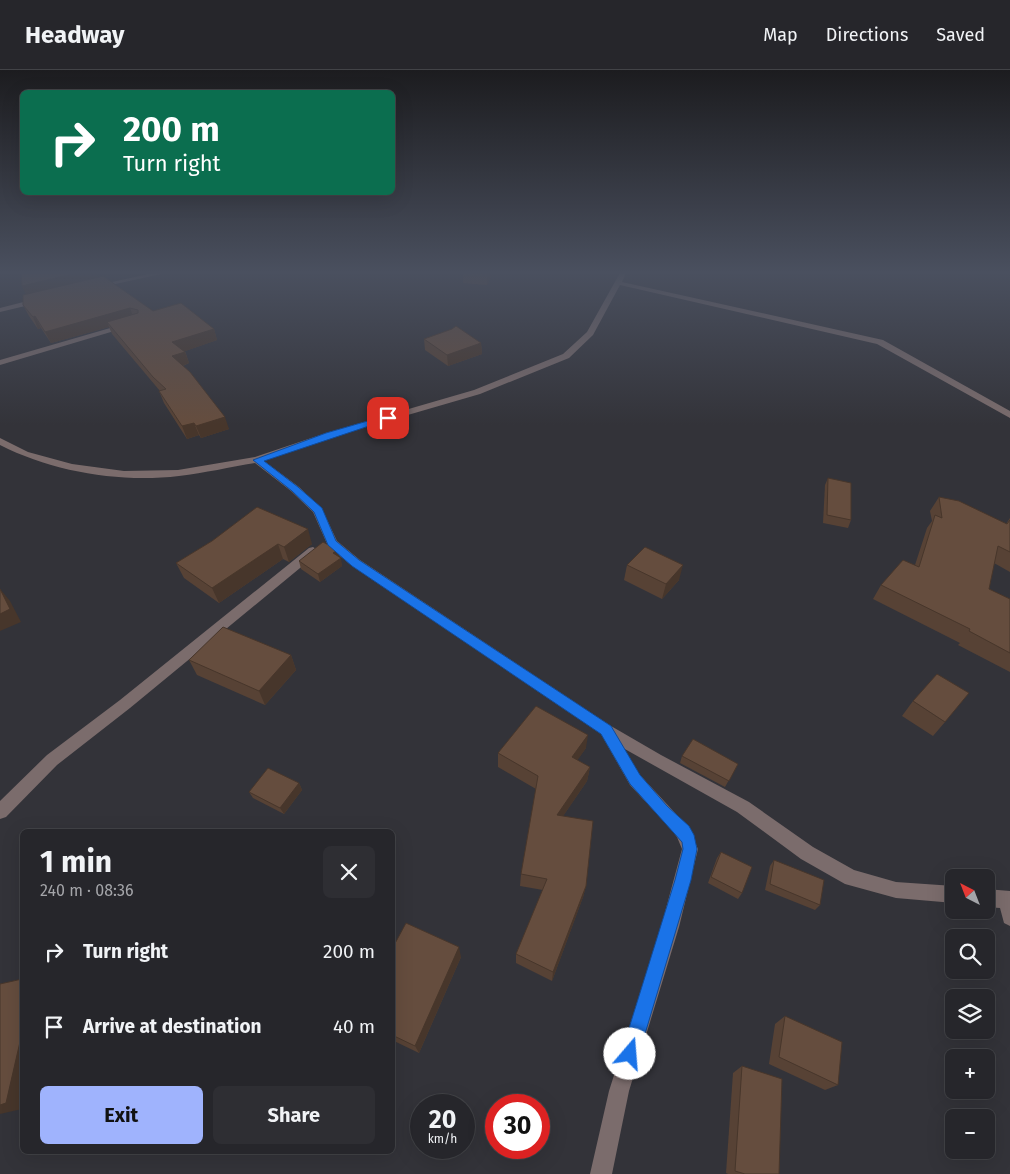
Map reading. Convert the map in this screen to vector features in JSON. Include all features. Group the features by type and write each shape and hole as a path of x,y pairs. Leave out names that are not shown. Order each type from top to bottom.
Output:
{"street":[{"path":"0,363 138,323"},
{"path":"0,441 25,454 71,467 124,474 178,473 257,460 329,435 477,392 552,364 582,343 596,323"},
{"path":"792,323 880,342 1010,415"},
{"path":"257,460 295,489 318,511 332,543 356,563 606,730 656,760 743,807 808,853 851,878 896,890 945,894"},
{"path":"0,812 52,760 125,704 218,626 329,538"},
{"path":"601,1174 619,1090 670,927 690,849 689,840 683,831 635,779 606,730"},
{"path":"995,901 1009,906"}],"building":[{"path":"39,323 79,323 45,332"},
{"path":"107,323 206,323 214,329 172,342 185,352 172,356 190,372 225,417 196,426 194,423 182,426 159,391 166,389 153,377"},
{"path":"456,326 481,343 447,355 424,339 452,329"},
{"path":"828,478 851,483 851,520 827,515"},
{"path":"939,497 959,501 1007,524 1010,520 1010,552 998,546 989,589 1010,599 1010,653 969,631 970,629 881,585 903,560 919,567 935,515 942,518"},
{"path":"257,507 308,529 284,547 278,544 212,588 176,563 212,541"},
{"path":"323,542 338,550 333,553 341,558 318,574 299,561"},
{"path":"645,547 683,565 666,584 627,565"},
{"path":"0,589 10,609 0,614"},
{"path":"223,627 291,655 259,691 189,660"},
{"path":"937,674 969,693 945,722 913,701"},
{"path":"536,706 588,735 572,757 590,767 557,815 593,821 586,886 553,972 516,954 547,879 521,874 538,776 498,753"},
{"path":"693,739 738,764 729,781 682,756"},
{"path":"268,768 299,783 280,808 249,792"},
{"path":"721,852 752,867 742,893 711,877"},
{"path":"774,860 824,880 820,905 770,884"},
{"path":"406,923 459,947 415,1046 395,1036 395,943"},
{"path":"20,979 20,1042 6,1103 0,1105 0,984"},
{"path":"785,1016 842,1042 838,1085 779,1057"},
{"path":"742,1066 782,1079 779,1174 745,1174 735,1171"}],"route":[{"path":"388,418 329,435 257,460 295,489 318,511 332,543 356,563 606,730 635,779 689,840 690,849 683,880 630,1054"}]}
